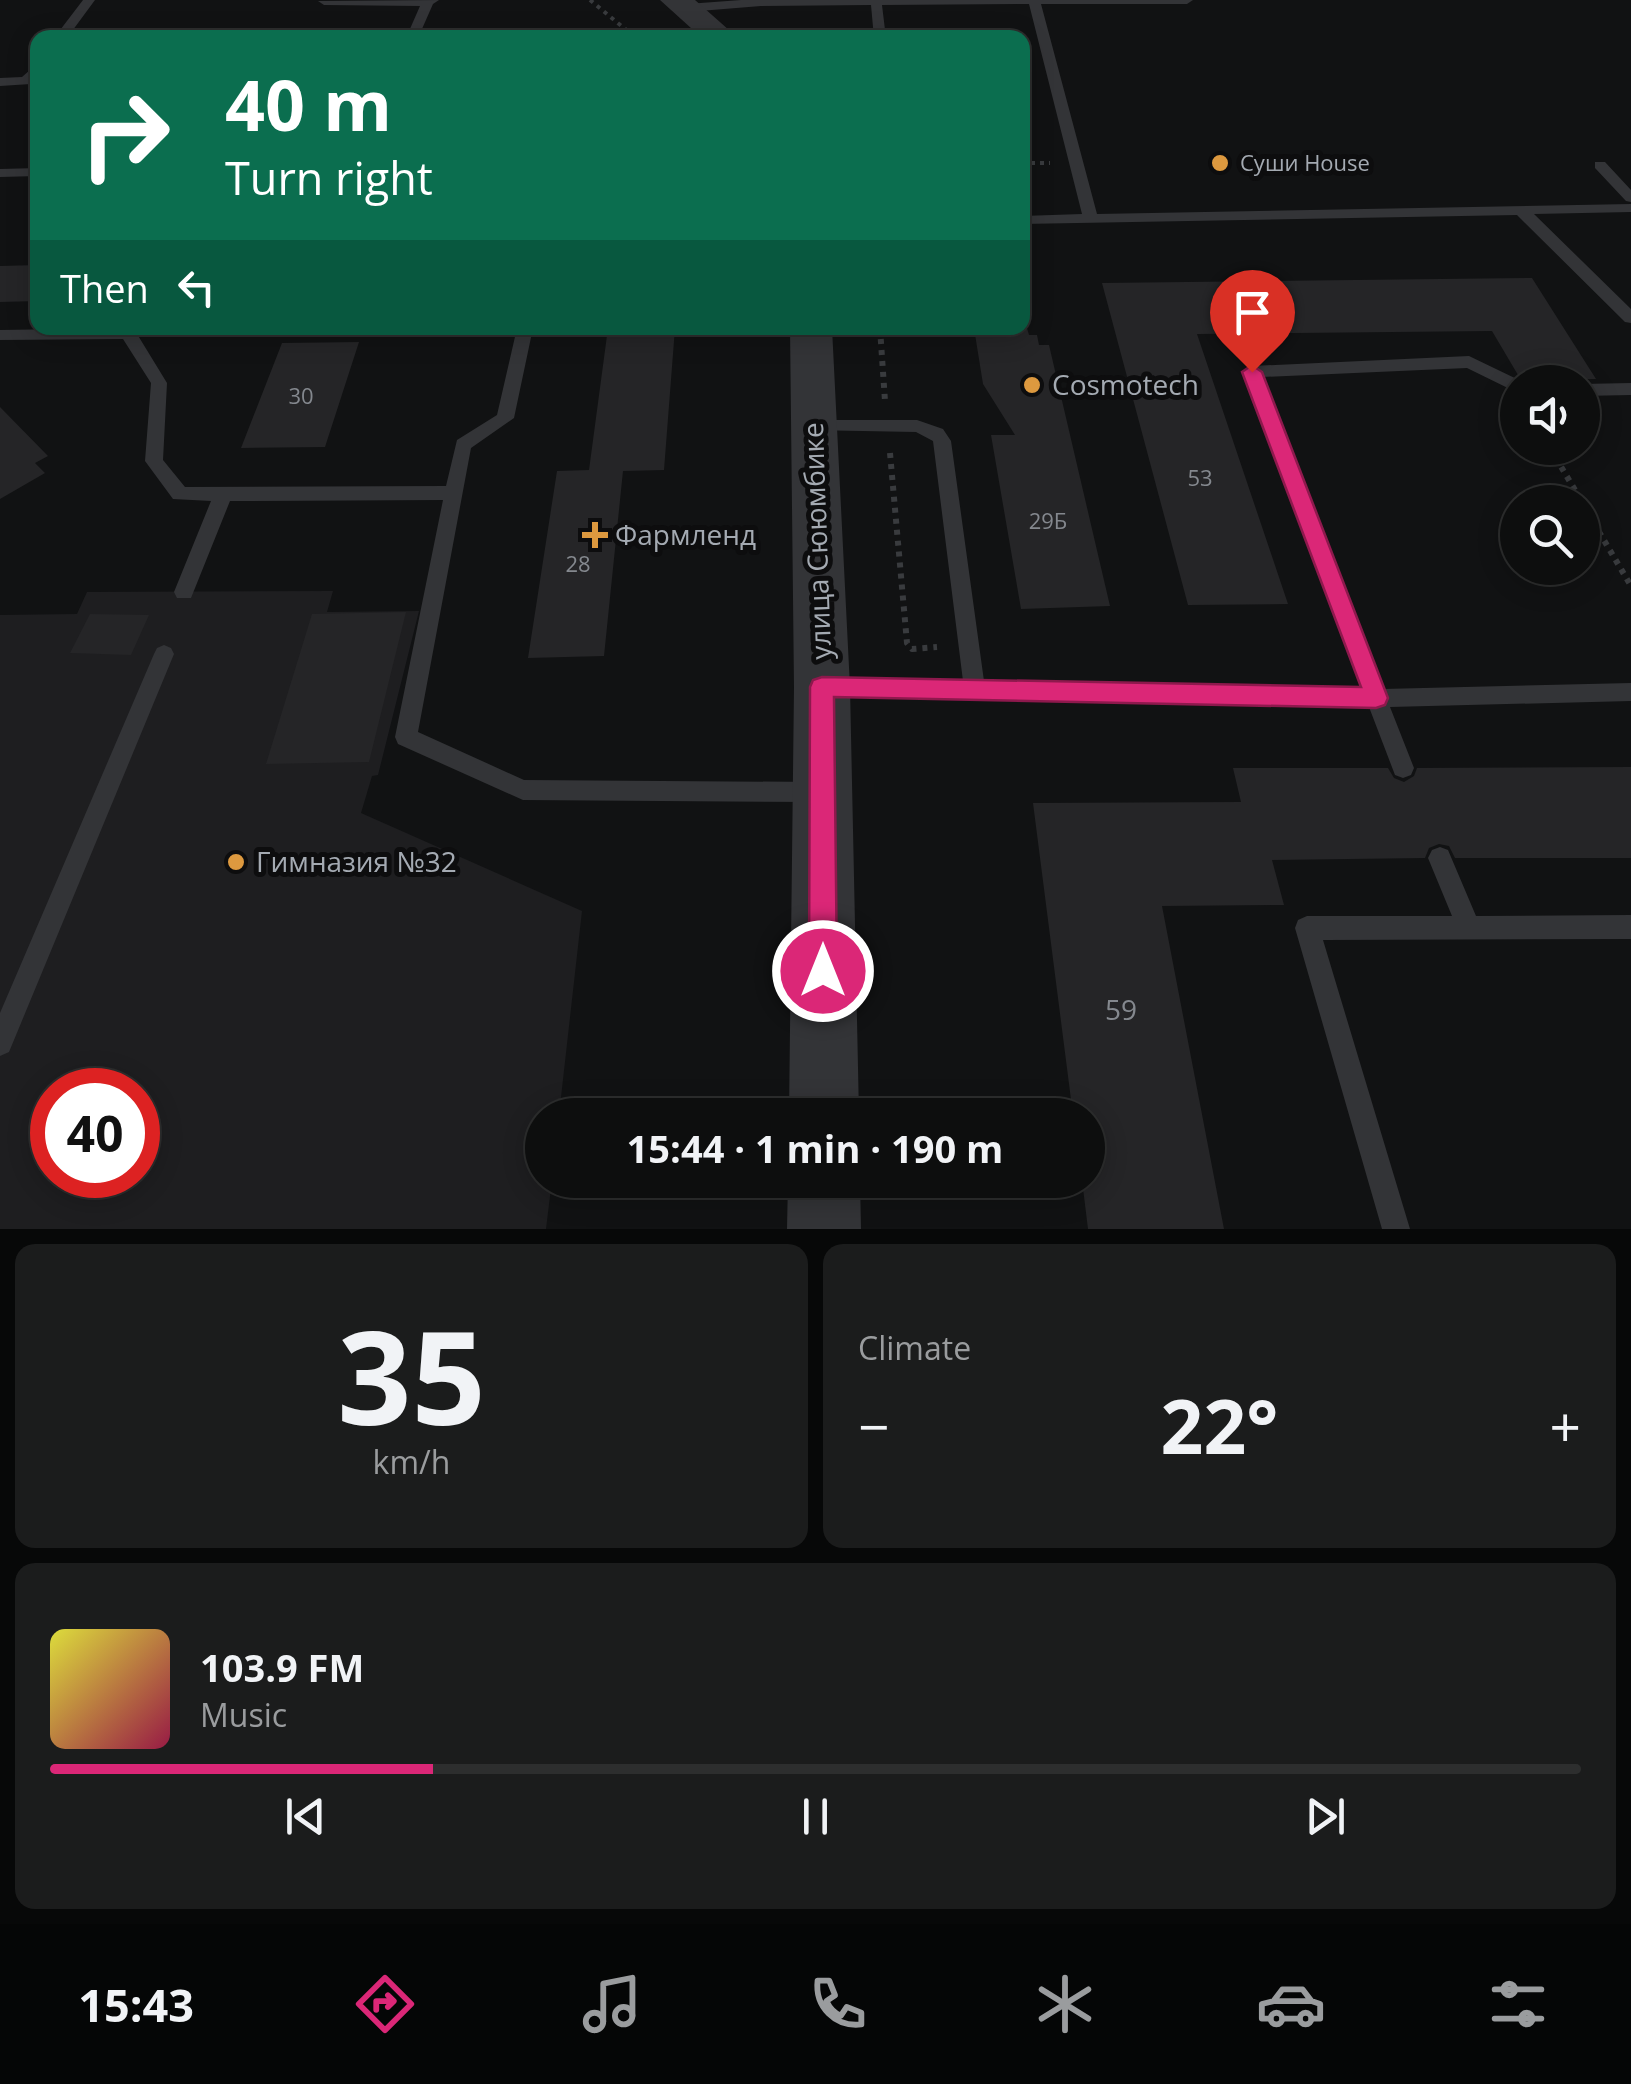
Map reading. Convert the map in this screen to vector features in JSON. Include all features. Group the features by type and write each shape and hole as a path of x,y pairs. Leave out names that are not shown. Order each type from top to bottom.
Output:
{"street":[{"path":"682,4 713,30"},
{"name":"улица Сююмбике","path":"811,335 822,687 824,1098"},
{"path":"824,1198 824,1229"}],"lane":[{"path":"66,30 88,0"},
{"path":"1034,0 1091,219"},
{"path":"682,4 1187,0"},
{"path":"324,1 430,1 416,30"},
{"path":"876,1 879,30"},
{"path":"0,82 26,81 30,76"},
{"path":"1600,165 1631,198"},
{"path":"0,173 30,172"},
{"path":"1030,220 1631,208"},
{"path":"1521,210 1631,318"},
{"path":"0,335 30,334"},
{"path":"129,335 159,384 154,461 180,494 454,493"},
{"path":"523,335 505,418 463,446 406,738 523,790 822,792"},
{"path":"1403,768 1252,372 1469,362 1500,378"},
{"path":"1600,389 1631,388"},
{"path":"814,426 932,429 942,441 975,690"},
{"path":"184,592 223,495"},
{"path":"0,1043 164,654"},
{"path":"822,687 1376,698 1631,692"},
{"path":"1440,858 1469,926"},
{"path":"1396,1229 1307,928 1631,926"}],"path":[{"path":"590,0 626,30"},
{"path":"881,335 907,643 912,648 967,646"},
{"path":"1600,533 1631,586"}],"shaded area":[{"name":"Гимназия №32","path":"333,591 327,612 419,611 378,775 372,776 361,813 582,911 561,1098 525,1098 525,1198 550,1198 546,1229 0,1229 0,615 77,614 87,592"}],"building":[{"path":"30,265 30,301 0,302 0,266"},
{"path":"1532,278 1587,365 1512,365 1492,331 1197,334 1288,604 1188,605 1102,283"},
{"path":"607,335 674,335 664,470 623,471 604,656 528,658 557,471 589,470"},
{"path":"975,335 1037,335 1039,345 1049,345 1110,606 1021,609 991,435 1015,435 983,384"},
{"path":"359,342 325,447 241,448 282,343"},
{"path":"0,407 48,456 35,463 45,473 0,499"},
{"path":"406,612 369,762 266,764 312,614"},
{"path":"90,614 149,615 131,655 70,653"},
{"path":"1631,767 1631,858 1455,858 1449,846 1439,844 1429,848 1425,858 1272,860 1284,905 1162,906 1224,1229 1088,1229 1084,1198 1105,1198 1105,1098 1071,1098 1033,803 1241,802 1233,768 1388,768 1394,778 1404,782 1414,776 1417,768"}],"place":[{"name":"Суши House","path":"1220,163"},
{"name":"Cosmotech","path":"1032,385"},
{"name":"Фармленд","path":"595,535"},
{"name":"Гимназия №32","path":"236,862"}],"route":[{"path":"823,971 822,687 1376,698 1252,372"}]}
